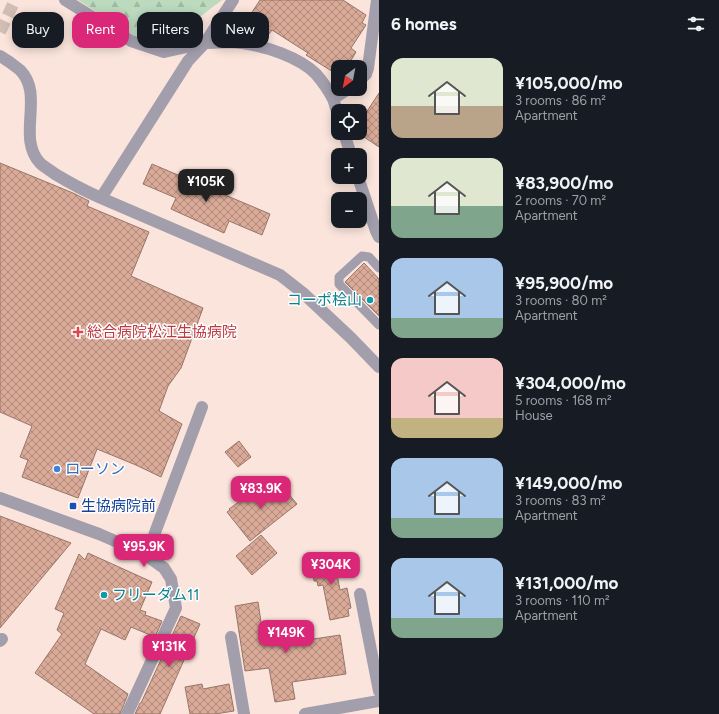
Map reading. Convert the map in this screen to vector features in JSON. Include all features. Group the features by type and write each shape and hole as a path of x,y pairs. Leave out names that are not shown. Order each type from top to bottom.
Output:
{"street":[{"path":"65,0 131,41 164,52 205,43 241,42 274,50 306,66 316,74 333,99 335,104"},
{"path":"101,198 188,62 205,43 233,0"},
{"path":"367,71 377,0"},
{"path":"0,56 21,71 27,80 30,89 31,103 29,139 31,147 40,162 69,183 280,275 303,293 351,338 379,367"},
{"path":"333,99 338,96"},
{"path":"361,184 378,232"},
{"path":"143,553 153,538 202,407"},
{"path":"0,498 99,534 143,553 164,568 171,579 176,608 127,714"},
{"path":"360,594 379,691"},
{"path":"231,637 244,714"},
{"path":"305,714 379,701"}],"lane":[{"path":"379,268 369,257 362,256 339,277 339,284 379,325"}],"green space":[{"path":"78,0 222,0 203,14 203,12 137,12 137,38 129,33 129,12 97,12"}],"building":[{"path":"260,0 343,0 366,15 362,23 366,25 351,48 356,52 351,60 331,60 331,71 306,55 308,53 272,30 269,34 269,12 252,12"},
{"path":"379,93 379,147 367,139 367,111"},
{"path":"0,163 73,193 89,201 87,206 149,232 131,276 203,308 181,368 168,386 159,411 182,424 161,477 97,449 78,498 22,477 28,460 20,457 32,426 0,412"},
{"path":"152,164 270,214 262,235 229,221 224,233 171,209 176,198 143,184"},
{"name":"コーポ桧山","path":"364,263 379,279 379,316 345,282"},
{"path":"239,441 251,457 238,467 225,452"},
{"path":"269,480 281,495 286,491 297,504 250,541 227,512"},
{"path":"0,516 71,543 0,628"},
{"path":"261,535 277,553 252,575 236,556"},
{"path":"88,553 152,582 140,610 146,612 145,615 162,621 155,637 131,627 125,640 101,629 85,664 128,694 120,714 94,714 35,673 62,634 57,630 64,613 55,609 79,554 85,560"},
{"path":"333,554 340,590 347,588 351,608 348,609 349,616 330,620 323,585 318,586 317,581 314,581 310,558"},
{"path":"258,602 263,635 279,633 281,644 340,635 346,674 292,682 295,699 275,702 269,668 245,671 235,606"},
{"path":"181,616 200,624 160,714 135,714 141,703"},
{"path":"202,684 203,689 229,684 234,711 215,714 190,714 185,687"}],"tunnel":[{"path":"0,32 15,0"}],"place":[{"name":"コーポ桧山","path":"370,300"},
{"name":"総合病院松江生協病院","path":"78,332"},
{"name":"ローソン","path":"57,469"},
{"name":"生協病院前","path":"73,506"},
{"name":"フリーダム11","path":"104,595"}]}
